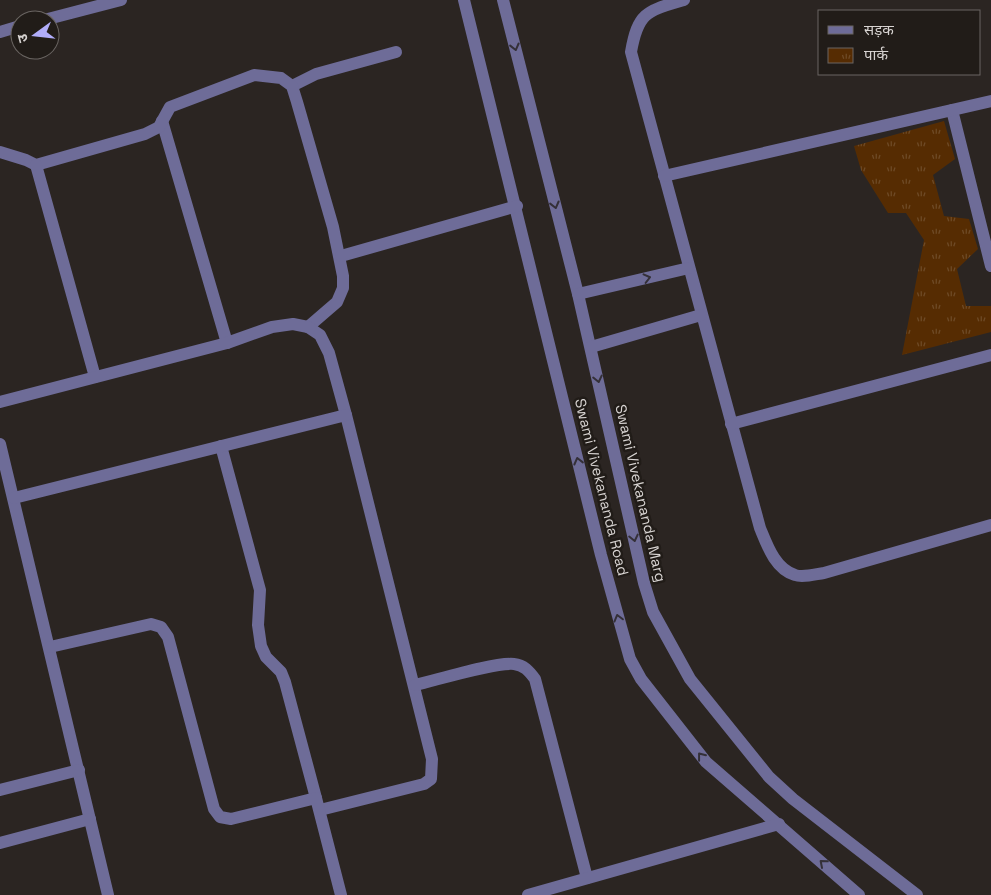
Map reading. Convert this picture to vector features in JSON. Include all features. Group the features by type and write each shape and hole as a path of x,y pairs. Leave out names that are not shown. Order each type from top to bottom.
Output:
{"street":[{"path":"60,16 121,0"},
{"name":"Swami Vivekananda Road","path":"464,0 517,206 601,555 630,659 641,679 706,762 859,895"},
{"name":"Swami Vivekananda Marg","path":"503,0 591,347 644,583 654,612 690,679 769,777 793,799 917,895"},
{"path":"684,0 657,8 642,17 634,34 631,52 731,424 760,528 768,549 780,566 796,576 824,573 991,525"},
{"path":"292,86 316,74 396,52"},
{"path":"0,152 36,165 131,140 151,132 162,121 170,107 180,102 254,75 281,78 292,86 340,256 343,288 337,302 308,327"},
{"path":"664,176 991,101"},
{"path":"952,110 991,266"},
{"path":"162,121 227,343"},
{"path":"36,165 94,377"},
{"path":"340,256 517,206"},
{"path":"578,294 689,268"},
{"path":"591,347 701,315"},
{"path":"0,402 227,343 272,328 292,324 308,327 320,335 329,353 346,415 415,685 432,759 431,779 424,784 318,804 231,819 220,817 214,809 168,636 161,627 151,624 50,647"},
{"path":"731,424 991,355"},
{"path":"14,498 346,415"},
{"path":"221,446 260,590 259,637 266,657 281,672 285,682 342,895"},
{"path":"0,447 5,485 14,498 108,895"},
{"path":"415,685 498,666 514,664 527,669 535,678 587,878"},
{"path":"0,790 79,770"},
{"path":"0,843 90,819"},
{"path":"528,895 778,824"}],"green space":[{"path":"944,121 955,159 933,175 944,216 969,219 978,249 957,269 966,306 991,306 991,332 902,355 924,240 906,213 888,213 861,170 854,146"}]}
